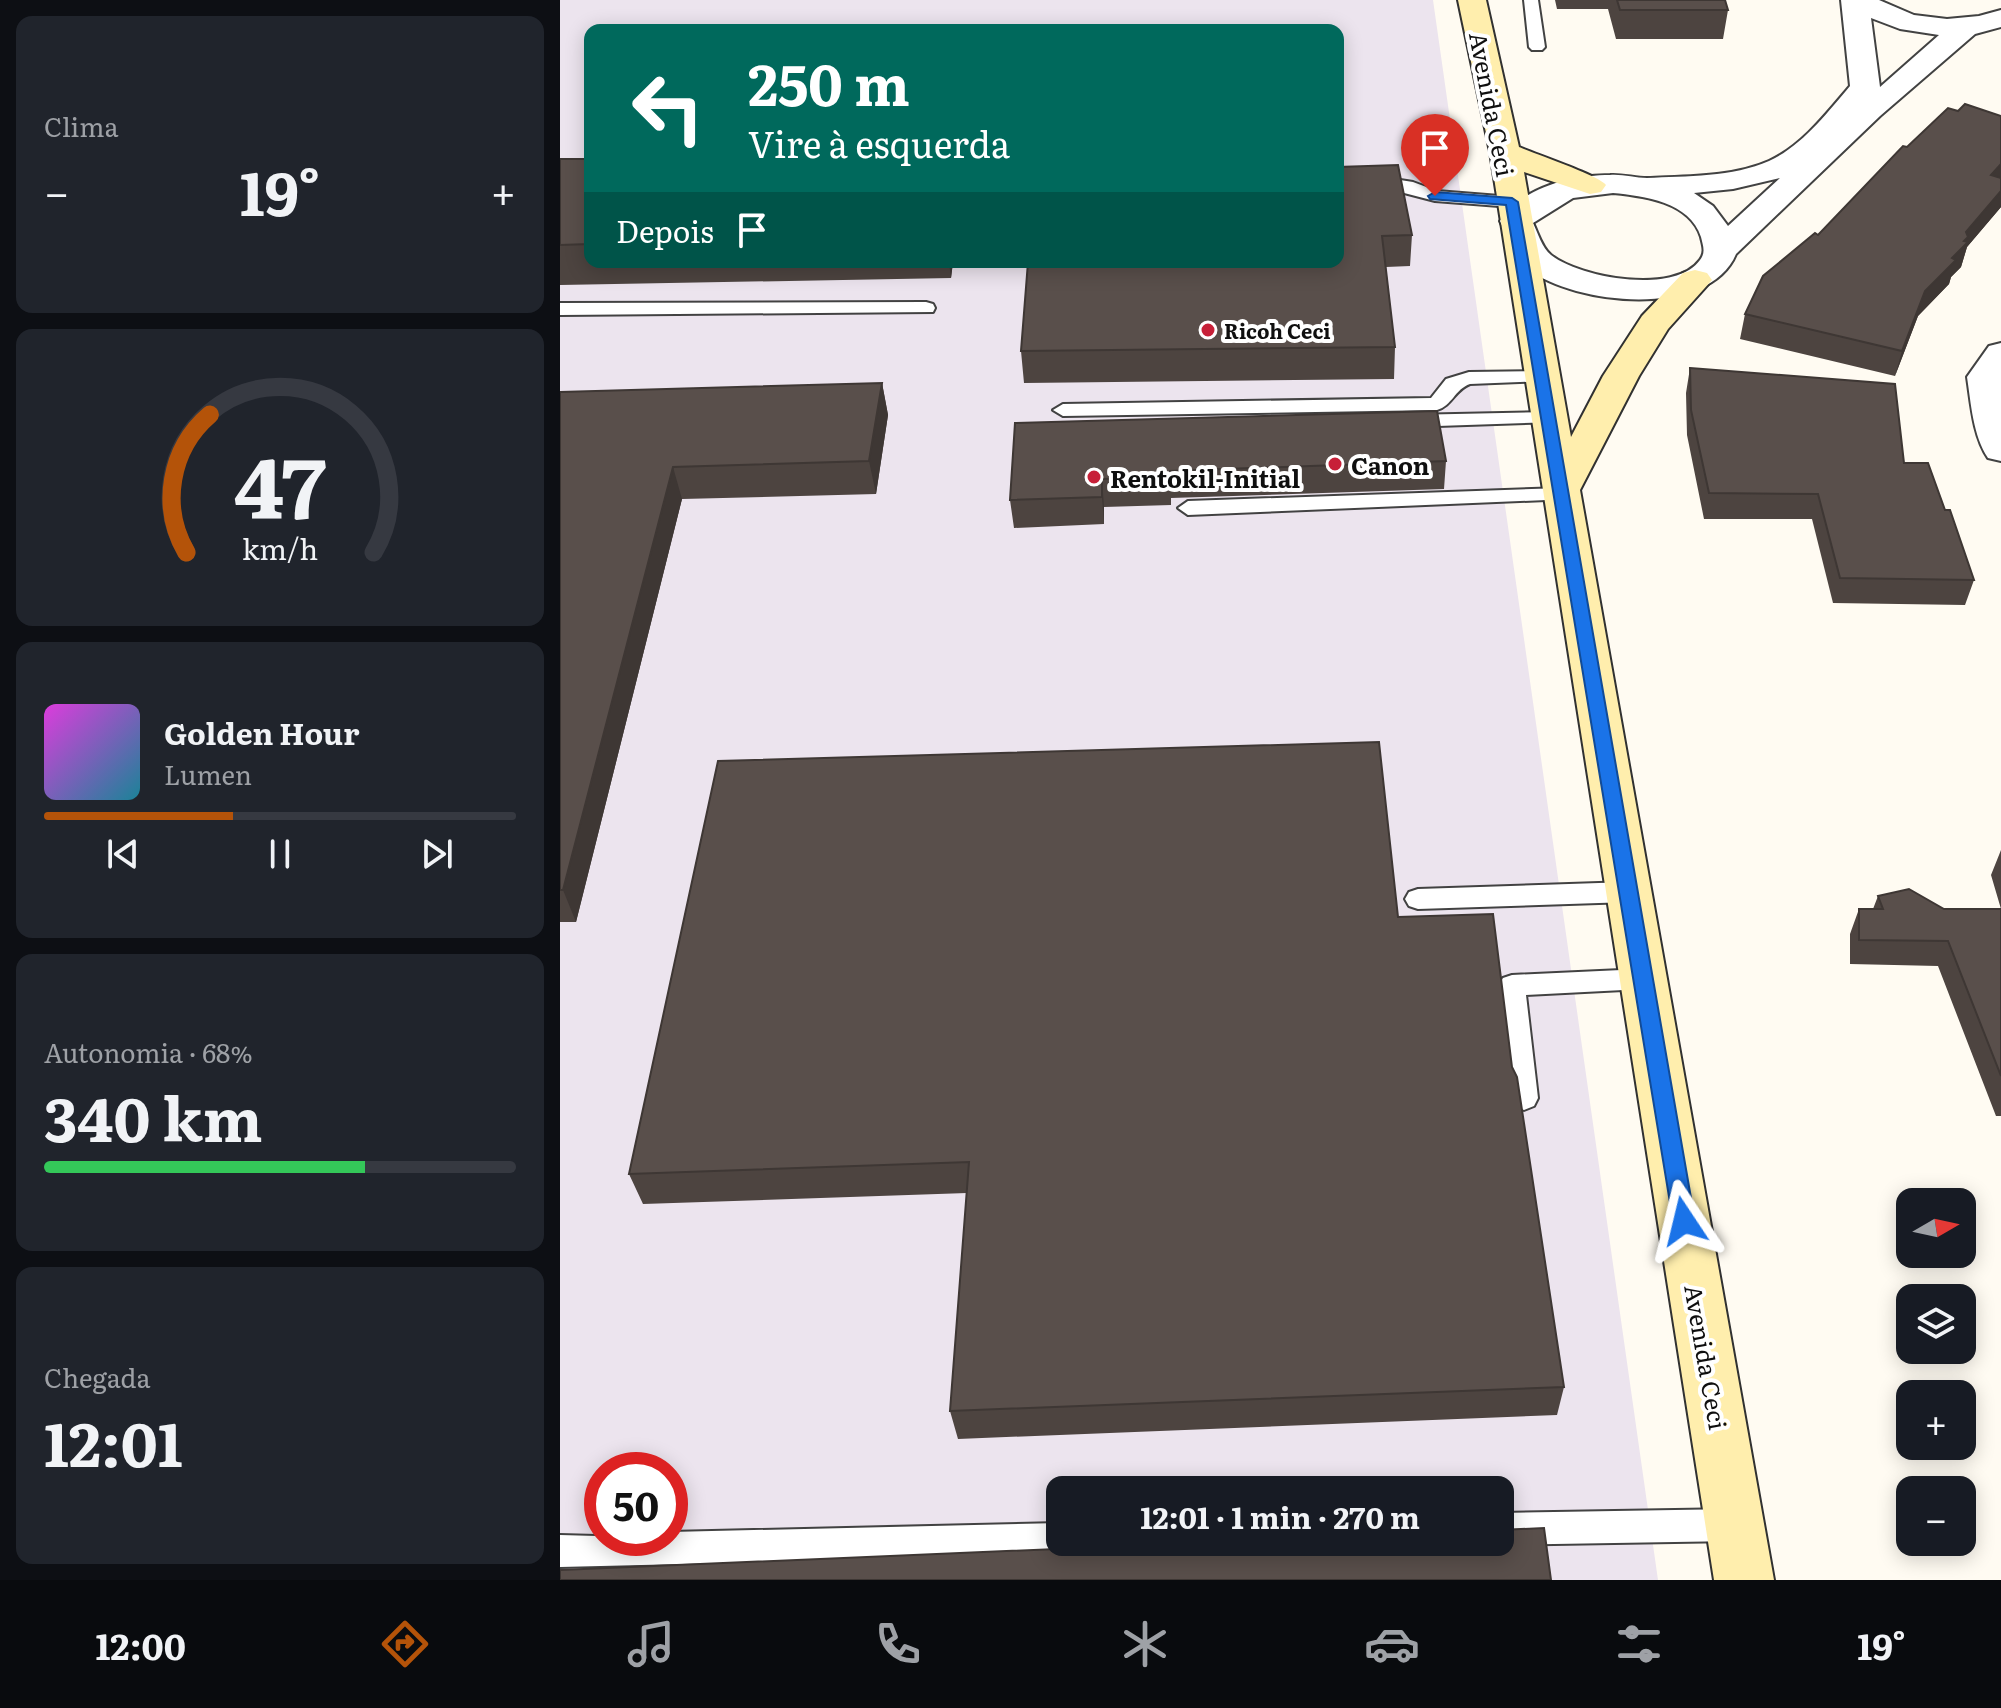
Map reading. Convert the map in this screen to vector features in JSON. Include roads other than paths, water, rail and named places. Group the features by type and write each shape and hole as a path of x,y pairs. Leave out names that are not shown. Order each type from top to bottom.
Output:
{"main road":[{"name":"Avenida Ceci","path":"1472,0 1505,152 1744,1580"},
{"path":"1505,152 1551,173 1590,185"},
{"path":"1562,493 1621,376 1646,336 1695,280"}],"street":[{"path":"1857,0 1889,16 1914,23 1967,26 2001,18"},
{"path":"1857,0 1865,87 1801,152 1783,165 1750,176 1642,187 1590,185 1554,194 1514,211 1538,261 1583,282 1644,289 1675,286 1695,280 1713,267 1721,250 1870,110 1967,26"},
{"path":"1642,187 1681,200 1709,219 1719,234 1721,250"},
{"path":"1996,370 1990,411 2001,450"}],"lane":[{"path":"1531,0 1537,47"},
{"path":"1344,183 1381,182 1407,186 1435,196 1514,211"},
{"path":"560,309 926,308"},
{"path":"1063,410 1437,404 1453,383 1469,378 1546,397"},
{"path":"1190,426 1546,397"},
{"path":"1188,508 1562,493"},
{"path":"1418,899 1629,892"},
{"path":"1524,1098 1512,985 1643,979"},
{"path":"1514,1529 1735,1525"},
{"path":"560,1551 1046,1539"}],"place":[{"name":"Ricoh Ceci","path":"1208,330"},
{"name":"Canon","path":"1335,464"},
{"name":"Rentokil-Initial","path":"1094,477"}]}
